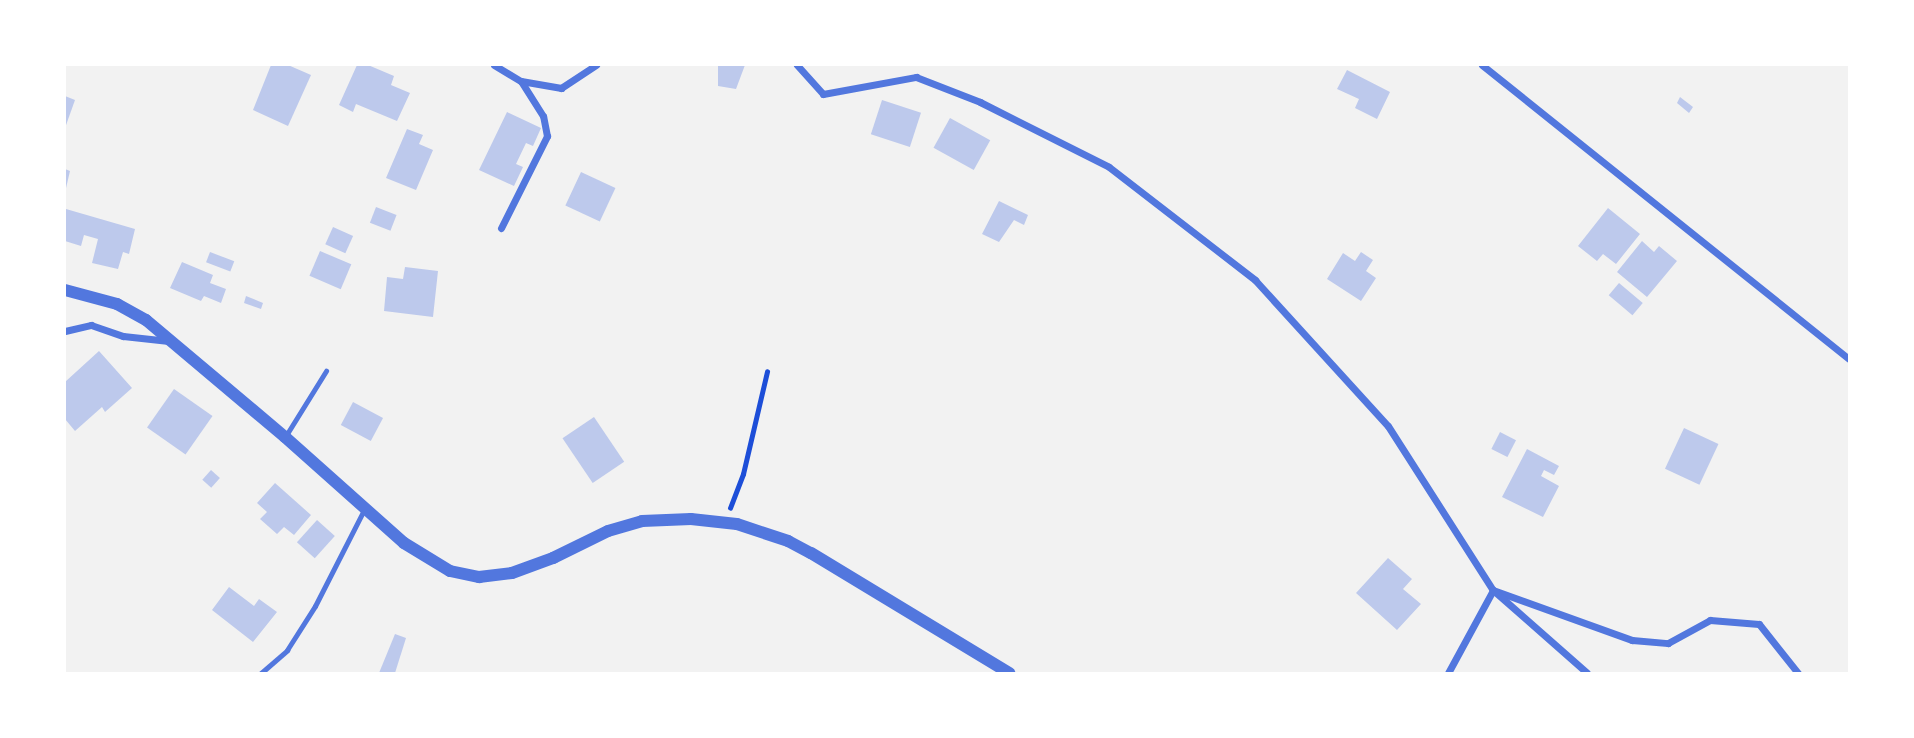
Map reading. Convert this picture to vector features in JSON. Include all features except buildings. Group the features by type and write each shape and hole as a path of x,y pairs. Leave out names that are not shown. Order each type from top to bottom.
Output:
{"street":[{"path":"494,65 521,81 561,88 596,65"},
{"path":"797,65 823,94 916,77 980,102 1109,167 1255,280 1388,426 1493,590 1587,673"},
{"path":"1482,65 1849,359"},
{"path":"501,228 547,136 543,116 521,81"},
{"path":"65,290 131,311 173,342 418,554 450,571 479,577 502,575 533,566 608,531 642,521 678,519 725,522 788,541 1009,673"},
{"path":"65,331 91,325 123,336 173,342"},
{"path":"1448,673 1493,590"},
{"path":"1493,590 1633,639 1668,643 1710,620 1759,624 1798,673"}],"lane":[{"path":"285,437 326,370"},
{"path":"261,673 287,650 314,606 365,508"}],"path":[{"path":"725,522 743,474 767,372"}]}
